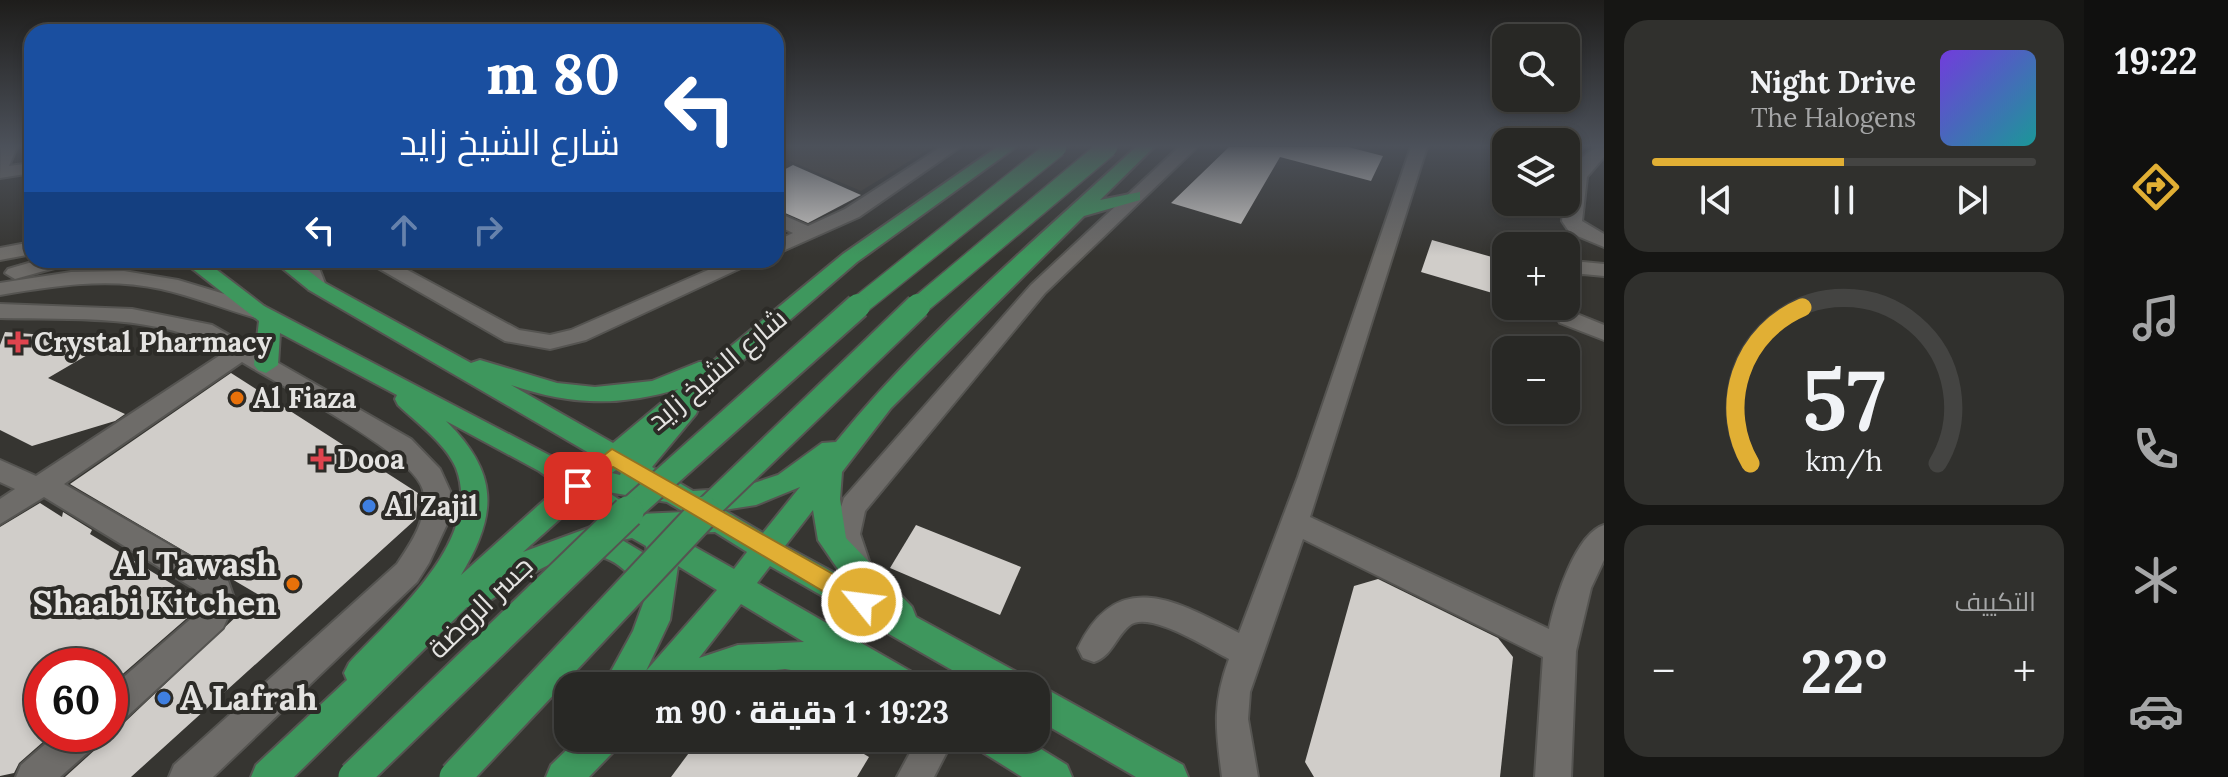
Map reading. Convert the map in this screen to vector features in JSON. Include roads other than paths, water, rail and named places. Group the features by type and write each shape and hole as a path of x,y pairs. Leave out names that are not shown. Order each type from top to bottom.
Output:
{"main road":[{"name":"شارع الشيخ زايد","path":"273,773 427,628 502,552 584,481 626,472 697,387 746,342 893,225 955,183"},
{"name":"جسر الروضة","path":"354,777 550,583 740,405 903,265 1010,183"},
{"path":"455,777 711,505 832,386 946,280 1064,183"},
{"path":"292,268 316,286 450,362 626,472 685,497 751,499 795,479 815,465 1107,183"},
{"path":"1078,211 1134,196"},
{"path":"202,268 263,314 394,386 584,481 646,529 881,672"},
{"path":"254,358 263,314"},
{"path":"450,362 561,392 622,394 678,380 746,342"},
{"path":"273,773 446,574 471,528 476,506 468,466 442,433 394,386"},
{"path":"584,481 626,472 661,443 684,416 697,387"},
{"path":"666,672 705,628 882,402"},
{"path":"661,443 653,458 658,474 685,497 767,550 986,672"},
{"path":"830,469 824,513 832,543 913,630"},
{"path":"626,472 664,574 659,602 643,644 627,672"},
{"path":"427,628 496,580 565,543 697,523 728,527"},
{"path":"565,543 593,543 622,552 644,569 659,602"},
{"path":"700,672 720,662 771,655 809,656 865,672"},
{"path":"1050,709 1170,777"},
{"path":"552,777 570,752"},
{"path":"564,777 589,752"},
{"path":"583,777 606,752"},
{"path":"1014,752 1054,777"}],"street":[{"path":"784,245 871,203 900,183"},
{"path":"877,590 848,550 846,525 854,505 1038,289 1148,183"},
{"path":"1240,777 1231,719 1233,692 1294,522 1407,183"},
{"path":"1577,183 1572,221 1577,229 1604,241"},
{"path":"784,222 810,234"},
{"path":"0,254 24,250"},
{"path":"0,273 24,266"},
{"path":"309,268 316,286"},
{"path":"389,268 513,336 550,342 578,335 730,268"},
{"path":"1580,269 1604,270"},
{"path":"0,273 63,270 146,279 263,314"},
{"path":"0,289 63,270"},
{"path":"0,311 159,318 204,330 423,461 436,483 438,511 428,541 407,573 187,777"},
{"path":"1573,320 1604,333"},
{"path":"0,513 254,358"},
{"path":"0,470 40,486 216,587 220,601 212,619 128,694"},
{"path":"1294,522 1560,650"},
{"path":"1553,777 1560,650 1579,577 1604,536"},
{"path":"1094,648 1117,618 1129,610 1141,609 1164,613 1247,653"},
{"path":"34,777 62,752"},
{"path":"915,777 929,752"}],"place":[{"name":"Crystal Pharmacy","path":"18,342"},
{"name":"Al Fiaza","path":"237,398"},
{"name":"Dooa","path":"321,459"},
{"name":"Al Zajil","path":"369,506"},
{"name":"Al Tawash Shaabi Kitchen","path":"293,584"},
{"name":"A Lafrah","path":"164,698"}]}
